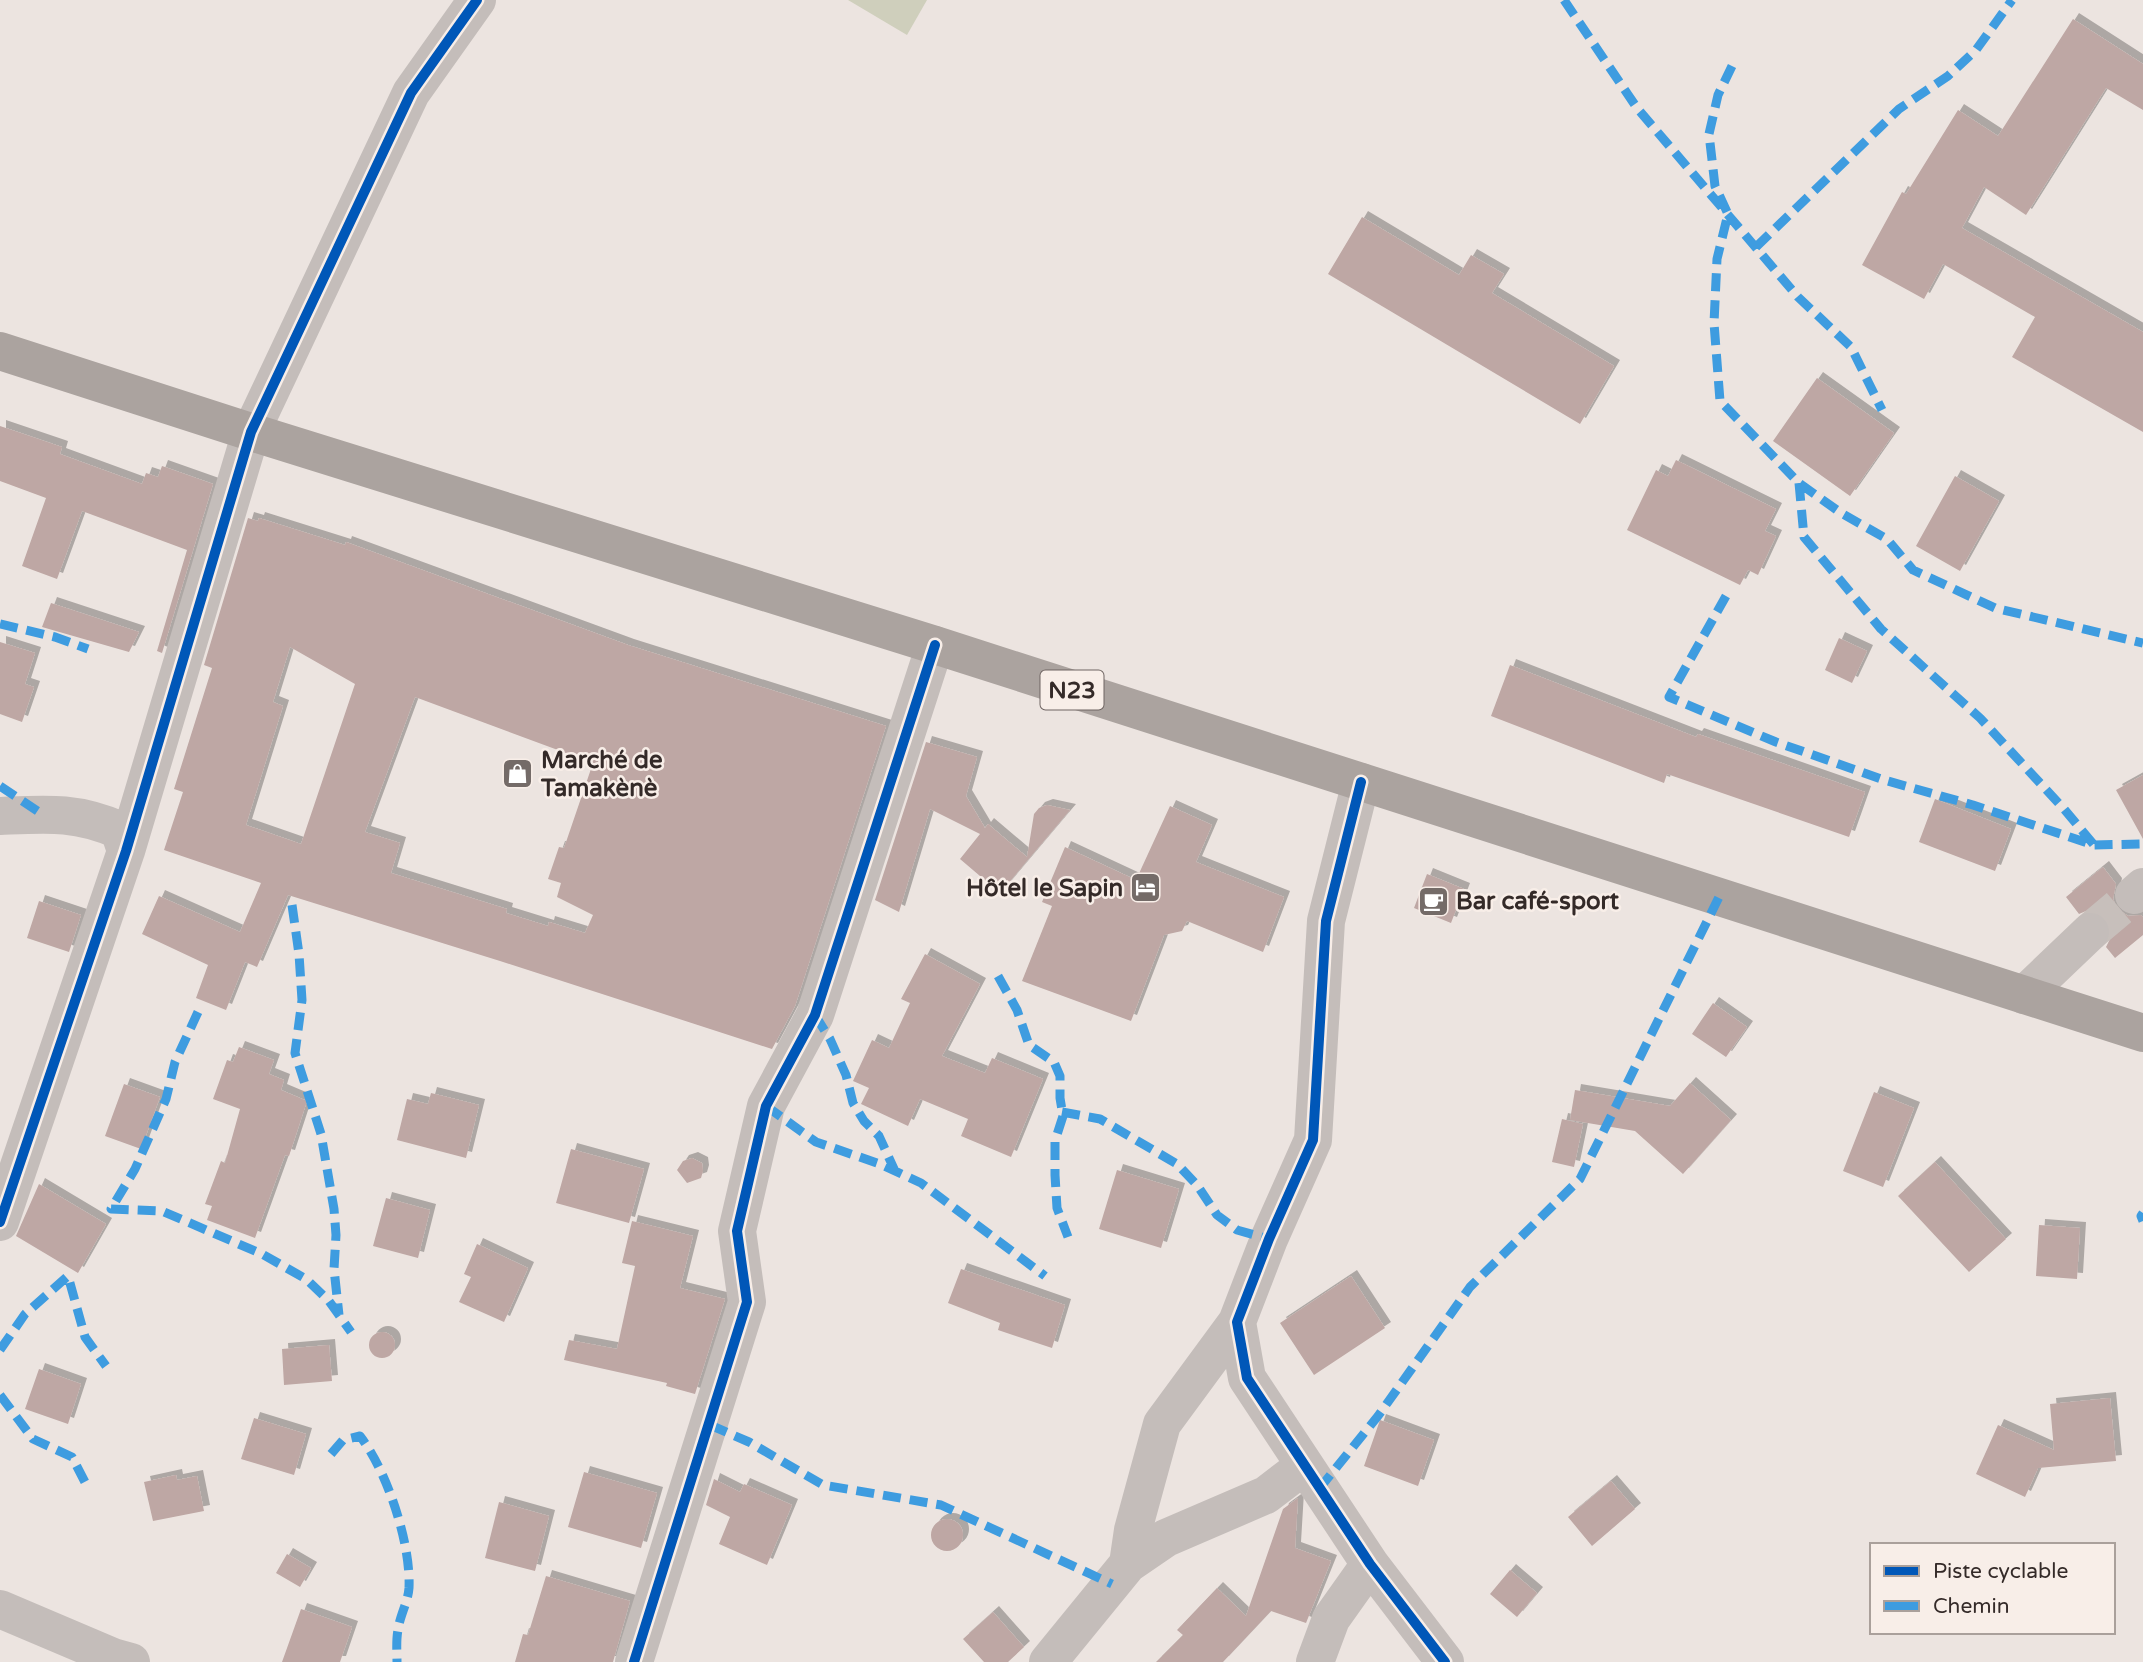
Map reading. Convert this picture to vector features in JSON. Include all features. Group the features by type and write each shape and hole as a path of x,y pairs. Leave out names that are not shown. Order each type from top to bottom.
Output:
{"highway":[{"name":"N23","path":"0,351 935,645 2143,1033"}],"street":[{"path":"0,1223 126,851 251,432 411,93 477,0"},
{"path":"634,1662 747,1302 737,1231 766,1106 815,1015 935,645"},
{"path":"1128,1564 1133,1530 1162,1424 1237,1322 1269,1239 1313,1140 1326,921 1361,782"},
{"path":"0,816 54,813 95,819 119,830 126,851"},
{"path":"2024,995 2090,932"},
{"path":"1237,1322 1247,1378 1370,1564 1445,1662"},
{"path":"1048,1662 1128,1564 1166,1538 1266,1495 1304,1466"},
{"path":"1315,1662 1331,1619 1370,1564"},
{"path":"0,1609 113,1657 131,1662"}],"green space":[{"path":"848,0 927,0 907,35"}],"building":[{"path":"2073,19 2143,64 2143,110 2106,88 2026,215 1984,187 1962,228 2143,332 2143,432 2012,357 2035,317 1943,264 1924,299 1862,265 1902,192 1906,194 1958,110 1998,136"},
{"path":"1362,217 1459,275 1471,255 1504,274 1492,293 1614,366 1580,424 1328,274"},
{"path":"1817,378 1894,433 1850,496 1773,441"},
{"path":"0,426 62,447 60,454 142,484 146,473 158,477 162,466 213,484 162,653 157,651 187,550 82,511 57,579 22,566 46,498 0,481"},
{"path":"1676,460 1776,509 1765,531 1776,536 1758,575 1748,570 1740,585 1627,530 1656,470 1668,476"},
{"path":"1955,476 1999,501 1960,571 1916,546"},
{"path":"248,518 258,521 259,518 345,545 346,542 628,645 886,726 795,1006 772,1049 288,895 257,967 245,962 226,1010 196,998 208,965 142,934 159,896 240,932 261,883 164,850 183,792 174,789 212,668 204,665","holes":["290,647 355,684 301,844 246,825 283,706 273,702","415,697 593,763 564,848 559,847 548,879 561,883 557,897 593,915 585,933 549,922 548,926 506,913 507,909 391,873 400,843 365,832"]},
{"path":"51,603 139,632 129,652 42,627"},
{"path":"1839,638 1867,651 1852,683 1825,670"},
{"path":"0,642 35,653 25,684 34,687 22,722 0,714"},
{"path":"1510,665 1696,737 1698,734 1865,792 1849,837 1667,774 1664,783 1491,716"},
{"path":"926,742 977,757 966,796 985,828 988,824 1027,857 1034,814 1039,808 1047,805 1070,810 1000,893 960,859 980,834 930,809 899,912 875,900"},
{"path":"2143,775 2143,839 2116,790"},
{"path":"1935,799 2011,829 1995,871 1919,842"},
{"path":"1170,806 1212,825 1196,862 1284,897 1263,952 1187,921 1182,931 1164,935 1131,1021 1022,981 1052,906 1042,902 1065,847 1136,880"},
{"path":"2103,867 2116,884 2113,899 2117,909 2128,916 2143,917 2143,935 2115,958 2106,947 2111,937 2111,928 2106,917 2095,911 2079,914 2066,897"},
{"path":"1427,874 1464,889 1451,923 1414,908"},
{"path":"39,901 81,915 69,952 27,938"},
{"path":"925,954 980,984 942,1056 985,1073 992,1058 1043,1079 1011,1157 961,1136 968,1119 920,1099 908,1126 861,1104 869,1088 853,1081 872,1040 889,1048 910,1003 901,999"},
{"path":"1713,1003 1747,1027 1726,1057 1692,1034"},
{"path":"239,1047 274,1060 269,1074 284,1080 281,1090 307,1101 289,1156 285,1155 255,1238 207,1220 212,1206 205,1204 221,1161 225,1163 240,1109 213,1099 227,1060 233,1062"},
{"path":"1690,1083 1731,1120 1683,1174 1635,1131 1570,1120 1575,1090 1670,1106"},
{"path":"124,1084 160,1097 141,1149 105,1136"},
{"path":"1874,1092 1914,1108 1883,1187 1843,1171"},
{"path":"431,1093 479,1105 466,1158 397,1140 407,1099 428,1104"},
{"path":"1562,1119 1583,1124 1574,1167 1552,1162"},
{"path":"571,1149 644,1169 629,1223 556,1203"},
{"path":"692,1158 702,1163 703,1171 701,1178 687,1183 677,1170 683,1161"},
{"path":"1935,1162 2006,1239 1969,1272 1898,1196"},
{"path":"1117,1170 1179,1189 1161,1248 1099,1229"},
{"path":"39,1184 106,1224 78,1273 16,1236"},
{"path":"386,1198 430,1210 418,1258 373,1246"},
{"path":"632,1221 693,1236 680,1288 725,1299 695,1394 666,1386 667,1383 564,1360 569,1340 617,1349 635,1266 622,1263"},
{"path":"2039,1225 2080,1228 2077,1279 2036,1276"},
{"path":"477,1244 528,1268 504,1322 459,1302 471,1277 464,1274"},
{"path":"961,1269 1065,1305 1052,1348 998,1330 1000,1323 948,1303"},
{"path":"1351,1276 1385,1328 1314,1375 1280,1323"},
{"path":"382,1332 391,1336 395,1345 391,1354 382,1358 373,1354 369,1345 373,1336"},
{"path":"329,1345 332,1381 284,1385 282,1349"},
{"path":"39,1369 81,1384 68,1424 25,1409"},
{"path":"2110,1398 2116,1461 2038,1468 2025,1497 1976,1474 1998,1425 2054,1450 2050,1404"},
{"path":"254,1418 306,1434 294,1475 241,1459"},
{"path":"1380,1420 1434,1440 1418,1486 1364,1466"},
{"path":"584,1472 657,1493 641,1548 568,1527"},
{"path":"176,1475 177,1480 197,1476 204,1511 153,1521 144,1482"},
{"path":"714,1479 740,1492 744,1484 792,1505 767,1565 719,1544 730,1517 706,1505"},
{"path":"1611,1481 1635,1509 1592,1546 1568,1517"},
{"path":"1298,1498 1295,1548 1331,1561 1306,1623 1271,1611 1223,1662 1156,1662 1183,1635 1177,1630 1217,1588 1246,1616 1283,1509"},
{"path":"499,1502 549,1516 535,1571 485,1558"},
{"path":"947,1519 959,1523 963,1535 959,1547 947,1551 935,1547 931,1535 935,1523"},
{"path":"287,1554 311,1568 300,1587 276,1573"},
{"path":"1510,1570 1537,1593 1517,1617 1490,1594"},
{"path":"546,1576 630,1601 613,1662 515,1662 523,1634 528,1635"},
{"path":"301,1609 352,1627 340,1662 282,1662"},
{"path":"993,1612 1024,1647 1008,1662 984,1662 963,1639"}],"tunnel":[{"path":"2090,932 2134,895"}],"marked path":[{"path":"1564,0 1637,108 1798,297 1851,347 1882,410"},
{"path":"1756,247 1899,109 1948,76 1976,50 2012,0"},
{"path":"1732,66 1718,95 1709,134 1715,186 1728,214 1717,259 1714,323 1720,401 1799,483 1841,513 1887,539 1913,570 1995,608 2143,643"},
{"path":"1799,483 1804,537 1881,629 1980,718 2094,845"},
{"path":"1726,596 1669,697 1776,742 1884,780 1973,805 2094,845 2143,844"},
{"path":"0,624 55,637 88,649"},
{"path":"0,786 42,814"},
{"path":"1319,1489 1378,1416 1470,1287 1580,1179 1719,897"},
{"path":"292,905 302,1000 295,1053 321,1134 334,1209 334,1269 339,1315"},
{"path":"998,976 1017,1010 1029,1045 1054,1062 1060,1076 1063,1116 1055,1141 1055,1175 1057,1208 1068,1237"},
{"path":"198,1012 175,1062 166,1099 135,1169 111,1209 162,1211 262,1254 306,1279 329,1301 351,1332"},
{"path":"815,1015 830,1039 846,1075 853,1103 864,1121 879,1136 895,1171"},
{"path":"766,1106 816,1142 880,1164 921,1183 1045,1276"},
{"path":"1062,1112 1100,1119 1177,1164 1197,1185 1217,1215 1237,1230 1269,1239"},
{"path":"2143,1213 2143,1221"},
{"path":"0,1350 25,1314 68,1276 85,1337 106,1366"},
{"path":"0,1395 33,1439 72,1457 88,1488"},
{"path":"710,1425 749,1442 823,1485 941,1505 1112,1584"},
{"path":"331,1454 343,1440 360,1436 379,1468 395,1508 409,1570 409,1588 398,1630 397,1662"}],"cycle path":[{"path":"0,1222 126,851 251,432 411,93 477,0"},
{"path":"634,1662 747,1302 737,1231 766,1106 815,1015 935,645"},
{"path":"1361,782 1326,921 1313,1140 1269,1239 1237,1322 1247,1378 1370,1564 1445,1662"}],"place":[{"name":"Marché de Tamakènè","path":"518,774"},
{"name":"Hôtel le Sapin","path":"1146,888"},
{"name":"Bar café-sport","path":"1433,901"}]}
